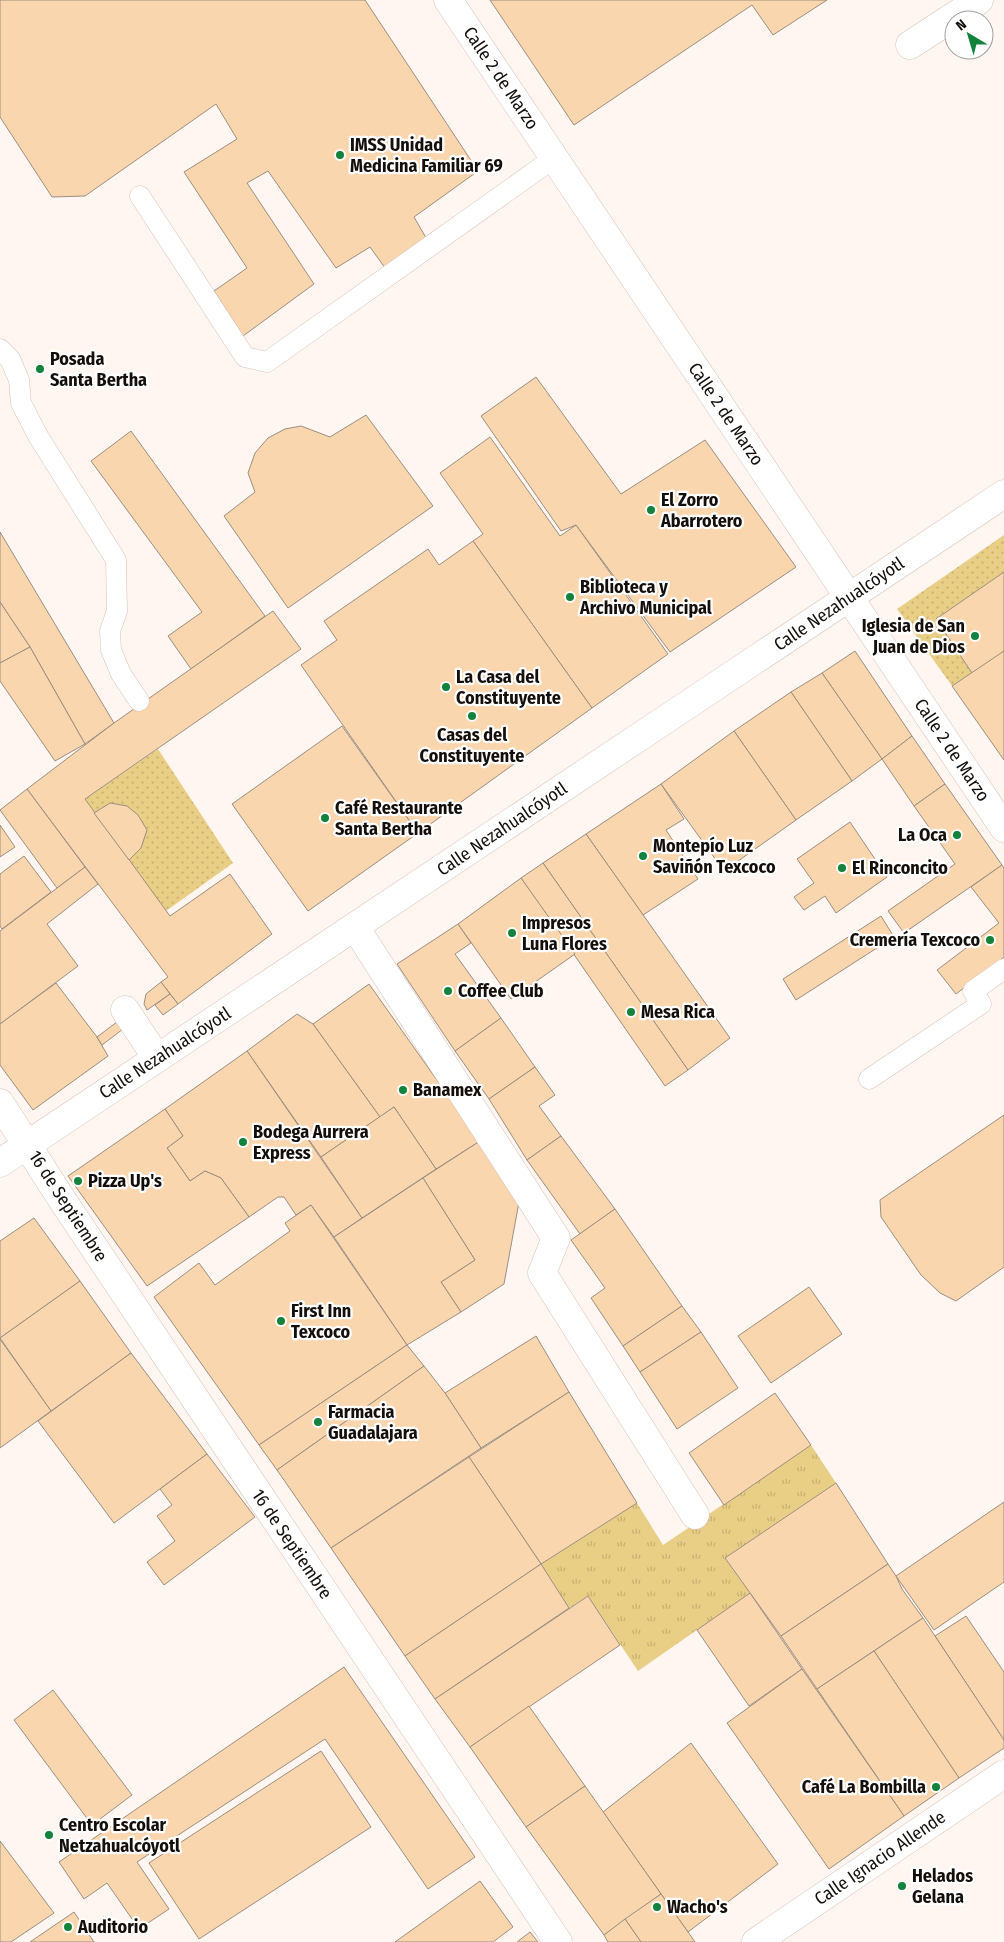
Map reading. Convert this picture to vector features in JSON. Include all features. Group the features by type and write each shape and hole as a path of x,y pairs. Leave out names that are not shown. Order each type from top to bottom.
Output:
{"street":[{"name":"Calle 2 de Marzo","path":"448,0 1004,828"},
{"path":"910,45 979,0"},
{"name":"Calle Nezahualcóyotl","path":"0,1163 1004,494"},
{"path":"355,927 556,1238 542,1273 695,1515"},
{"path":"125,1010 157,1058"},
{"name":"16 de Septiembre","path":"0,1102 61,1198 558,1942"},
{"name":"Calle Ignacio Allende","path":"756,1942 1004,1774"}],"lane":[{"path":"140,196 245,357 267,362 554,158"},
{"path":"0,349 10,358 19,380 21,403 38,436 116,560 117,611 110,632 111,650 121,674 139,701"},
{"path":"868,1079 981,1004 973,992 1004,969"}],"green space":[{"path":"1004,535 1004,572 936,619 972,673 952,686 897,609"},
{"path":"158,749 233,863 166,911 85,799"},
{"path":"811,1445 836,1483 725,1558 750,1593 638,1671 588,1596 569,1608 541,1564 637,1503 663,1545"}],"building":[{"name":"IMSS Unidad Medicina Familiar 69","path":"0,0 365,0 478,171 414,217 429,243 388,272 370,247 336,268 268,171 247,183 314,284 243,336 214,291 247,268 184,172 237,139 216,104 85,196 52,197 0,117"},
{"path":"490,0 827,0 773,35 752,5 574,125"},
{"name":"El Zorro Abarrotero","path":"536,377 621,494 705,440 796,567 670,652 576,525 561,531 481,416"},
{"path":"366,415 433,506 288,608 224,516 255,492 248,473 255,453 268,438 285,429 301,426 330,437"},
{"path":"131,431 265,616 191,669 168,636 202,612 91,461"},
{"name":"Biblioteca y Archivo Municipal","path":"490,437 560,536 576,525 668,654 592,708 473,541 483,534 440,473"},
{"path":"0,532 114,723 85,744 30,647 0,602"},
{"name":"La Casa del Constituyente","path":"473,541 592,708 418,833 301,665 337,640 324,621 428,549 439,565"},
{"name":"Iglesia de San Juan de Dios","path":"1004,572 1004,652 972,673 936,619"},
{"path":"0,602 30,647 0,663"},
{"path":"273,611 301,649 85,799 170,916 230,874 272,934 178,1004 161,982 168,977 27,789 114,723"},
{"path":"30,647 85,744 55,761 0,681 0,663"},
{"path":"855,651 912,736 882,759 822,673"},
{"path":"1004,651 1004,760 952,686"},
{"path":"822,673 882,759 852,781 791,692"},
{"path":"791,692 852,781 796,820 734,731"},
{"name":"Café Restaurante Santa Bertha","path":"342,726 418,833 308,911 232,804"},
{"path":"734,731 796,820 724,871 661,784"},
{"path":"912,736 945,784 914,806 882,759"},
{"name":"Montepío Luz Saviñón Texcoco","path":"661,784 684,819 666,830 698,879 643,915 586,834"},
{"name":"La Oca","path":"945,784 1002,865 904,933 888,911 955,864 914,806"},
{"path":"27,789 85,867 57,888 0,810"},
{"path":"110,803 127,806 138,815 147,830 141,848 129,860 94,813"},
{"name":"El Rinconcito","path":"850,822 887,877 836,913 825,896 804,910 794,897 814,883 797,859"},
{"path":"0,825 15,847 0,857"},
{"path":"586,834 730,1038 688,1070 543,863"},
{"path":"24,856 51,892 2,929 0,926 0,874"},
{"name":"Mesa Rica","path":"543,863 688,1070 665,1086 521,878"},
{"name":"Cremería Texcoco","path":"1002,865 1004,868 1004,957 956,994 937,970 999,923 971,887"},
{"path":"85,867 98,884 47,924 78,966 0,1024 0,931"},
{"name":"Impresos Luna Flores","path":"521,878 575,954 511,999 458,924"},
{"path":"881,916 894,937 796,1000 783,979"},
{"name":"Coffee Club","path":"458,924 471,943 455,954 501,1018 455,1051 397,964"},
{"path":"161,982 170,994 147,1010 144,1004 146,994"},
{"path":"56,983 97,1037 108,1056 33,1110 0,1065 0,1024"},
{"name":"Banamex","path":"369,984 480,1141 436,1169 394,1107 380,1117 313,1024"},
{"path":"170,994 178,1004 163,1015 155,1005"},
{"path":"297,1014 313,1024 380,1117 321,1157 247,1051"},
{"path":"501,1018 535,1067 489,1099 455,1051"},
{"path":"117,1022 123,1029 102,1045 97,1037"},
{"name":"Bodega Aurrera Express","path":"247,1051 362,1218 334,1237 311,1205 296,1215 284,1197 278,1197 249,1217 221,1178 205,1171 190,1181 167,1148 183,1136 165,1109"},
{"path":"535,1067 555,1095 539,1106 561,1136 527,1160 489,1099"},
{"path":"394,1107 436,1169 362,1218 321,1157"},
{"path":"165,1109 183,1136 167,1148 190,1181 205,1171 221,1178 249,1217 147,1286 68,1176"},
{"path":"1004,1115 1004,1267 956,1301 940,1293 921,1275 881,1217 880,1200"},
{"path":"561,1136 615,1209 580,1234 527,1160"},
{"path":"480,1141 519,1202 504,1284 461,1312 441,1282 475,1260 423,1178"},
{"path":"423,1178 475,1260 441,1282 461,1312 407,1345 334,1237"},
{"name":"First Inn Texcoco","path":"311,1205 407,1345 259,1445 154,1297 199,1263 215,1285 290,1231 285,1223"},
{"path":"615,1209 682,1306 623,1346 591,1298 605,1288 571,1240"},
{"path":"34,1218 80,1281 0,1338 0,1241"},
{"path":"80,1281 131,1353 51,1411 0,1338"},
{"path":"809,1287 842,1334 771,1383 738,1336"},
{"path":"682,1306 701,1332 640,1372 623,1346"},
{"path":"701,1332 738,1388 677,1429 640,1372"},
{"path":"536,1336 569,1392 481,1448 445,1393"},
{"path":"0,1339 51,1411 0,1448"},
{"name":"Farmacia Guadalajara","path":"407,1345 424,1366 277,1470 259,1445"},
{"path":"131,1353 207,1454 114,1523 38,1421"},
{"path":"424,1366 445,1393 481,1448 331,1548 277,1470"},
{"path":"569,1392 637,1503 541,1564 469,1457"},
{"path":"775,1393 811,1445 724,1505 689,1453"},
{"path":"207,1454 255,1517 164,1585 147,1562 175,1541 157,1516 172,1505 160,1489"},
{"path":"469,1457 541,1564 405,1656 331,1548"},
{"path":"836,1483 888,1564 781,1636 725,1558"},
{"path":"1004,1502 1004,1582 934,1630 896,1576"},
{"path":"541,1564 569,1608 435,1699 405,1656"},
{"path":"888,1564 902,1589 923,1618 817,1689 781,1636"},
{"path":"750,1593 802,1669 749,1706 697,1630"},
{"path":"588,1596 620,1645 470,1747 435,1699"},
{"path":"966,1616 1004,1672 1004,1740 935,1636"},
{"path":"923,1618 1004,1740 1004,1748 959,1778 874,1651"},
{"path":"874,1651 959,1778 904,1816 817,1689"},
{"path":"344,1667 475,1857 428,1889 325,1739 137,1862 169,1909 139,1929 107,1883 84,1899 59,1862"},
{"path":"802,1669 904,1816 829,1869 727,1723"},
{"path":"53,1690 132,1795 92,1825 14,1720"},
{"path":"529,1706 585,1786 526,1827 470,1747"},
{"path":"691,1743 778,1864 688,1932 603,1812"},
{"path":"321,1751 371,1827 199,1939 149,1863"},
{"path":"585,1786 661,1894 604,1935 526,1827"},
{"path":"0,1841 54,1913 11,1942 0,1942"},
{"path":"480,1881 513,1927 493,1942 395,1942"},
{"name":"Wacho's","path":"661,1894 695,1942 641,1942 625,1919"},
{"name":"Auditorio","path":"74,1912 94,1942 30,1942"},
{"path":"625,1919 641,1942 608,1942 604,1935"},
{"path":"530,1932 538,1942 517,1942"}],"place":[{"name":"IMSS Unidad Medicina Familiar 69","path":"340,155"},
{"name":"Posada Santa Bertha","path":"40,369"},
{"name":"El Zorro Abarrotero","path":"651,510"},
{"name":"Biblioteca y Archivo Municipal","path":"570,597"},
{"name":"Iglesia de San Juan de Dios","path":"975,636"},
{"name":"La Casa del Constituyente","path":"446,687"},
{"name":"Casas del Constituyente","path":"472,716"},
{"name":"Café Restaurante Santa Bertha","path":"325,818"},
{"name":"La Oca","path":"957,835"},
{"name":"Montepío Luz Saviñón Texcoco","path":"643,856"},
{"name":"El Rinconcito","path":"842,868"},
{"name":"Impresos Luna Flores","path":"512,933"},
{"name":"Cremería Texcoco","path":"990,940"},
{"name":"Coffee Club","path":"448,991"},
{"name":"Mesa Rica","path":"631,1012"},
{"name":"Banamex","path":"403,1090"},
{"name":"Bodega Aurrera Express","path":"243,1142"},
{"name":"Pizza Up's","path":"78,1181"},
{"name":"First Inn Texcoco","path":"281,1321"},
{"name":"Farmacia Guadalajara","path":"318,1422"},
{"name":"Café La Bombilla","path":"936,1787"},
{"name":"Centro Escolar Netzahualcóyotl","path":"49,1835"},
{"name":"Helados Gelana","path":"902,1886"},
{"name":"Wacho's","path":"657,1907"},
{"name":"Auditorio","path":"68,1927"}]}
